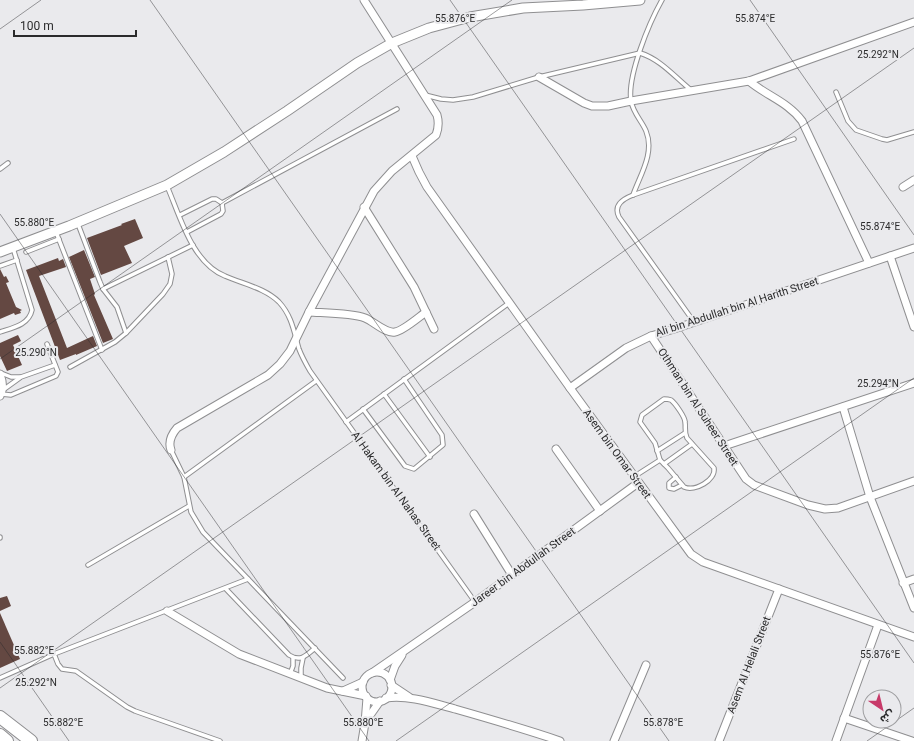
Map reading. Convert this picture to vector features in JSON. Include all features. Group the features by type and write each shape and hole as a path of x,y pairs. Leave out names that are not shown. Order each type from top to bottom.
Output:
{"highway":[{"path":"0,717 31,741"}],"street":[{"path":"171,450 169,447 170,439 177,428 268,374 285,358 364,207 380,184 392,172 436,135 439,128 437,115 364,0"},
{"path":"0,252 57,235 77,223 167,185 224,152 356,64 392,43 429,28 470,17 523,8 640,0"},
{"path":"539,77 576,99 592,106 608,106 631,100 749,81 914,22"},
{"path":"749,81 785,104 795,112 802,121 869,263"},
{"name":"Asem bin Omar Street","path":"412,156 427,187 636,480 691,554 703,562 914,637"},
{"path":"903,187 914,180"},
{"path":"364,207 414,288 434,329"},
{"name":"Ali bin Abdullah bin Al Harith Street","path":"570,388 626,348 651,336 914,248"},
{"path":"890,256 914,328"},
{"path":"309,312 360,316 391,332 401,330 426,312"},
{"name":"Othman bin Al Suheer Street","path":"651,336 746,479 754,485 808,505 825,509 838,508 870,497"},
{"path":"0,373 3,384 1,394"},
{"path":"724,446 914,383"},
{"path":"843,407 870,497 914,608"},
{"path":"556,449 600,511"},
{"name":"Jareer bin Abdullah Street","path":"372,673 475,602 600,511 636,480"},
{"path":"870,497 914,482"},
{"path":"474,514 512,575"},
{"path":"903,583 914,579"},
{"name":"Asem Al Helali Street","path":"719,741 779,589"},
{"path":"167,611 239,654 289,675 327,688 366,697 371,700 383,700 394,697 411,698 477,715 560,741"},
{"path":"836,741 878,624"},
{"name":"Jareer bin Abdullah Street","path":"390,682 395,666 406,650"},
{"path":"614,741 646,664"},
{"path":"362,741 365,723 366,697 362,690 365,678 372,673 382,673 390,682 411,698"},
{"path":"342,691 363,682"},
{"path":"365,723 374,708 391,690 390,682"},
{"path":"844,718 912,741"},
{"path":"618,741 620,728"}],"lane":[{"path":"633,195 646,164 649,146 647,132 636,114 631,100 633,79 647,31 662,0"},
{"path":"424,95 441,99 463,99 478,96 539,77 640,53 651,57 658,62 691,90"},
{"path":"836,92 848,121 856,130 882,140 892,139 914,132"},
{"path":"222,203 397,109"},
{"path":"694,322 618,213 618,207 621,201 633,195 794,139"},
{"path":"0,169 8,164"},
{"name":"Al Hakam bin Al Nahas Street","path":"167,185 192,245 205,262 216,272 266,292 279,302 289,315 304,361 316,381 475,602"},
{"path":"180,216 212,199 216,199 222,203 223,211 221,214 187,232"},
{"path":"77,223 103,289 117,307 126,333"},
{"path":"26,252 57,235 102,350"},
{"path":"103,289 192,245"},
{"path":"0,332 25,322 31,314 32,306 13,247"},
{"path":"70,367 115,342 126,333 167,289 172,274 168,257"},
{"path":"0,266 17,260"},
{"path":"346,422 509,303"},
{"path":"1,394 11,395 55,378 58,372 47,344"},
{"path":"0,373 11,377 21,377 55,365"},
{"path":"1,394 21,377"},
{"path":"363,409 405,466 414,469 443,445 442,435 404,380"},
{"path":"184,477 316,381"},
{"path":"384,394 430,457"},
{"path":"662,400 671,400 683,415 685,433 692,444 713,466 715,472 712,477 694,488 688,488 682,485 660,460 655,443 641,424 640,419 642,414 662,400"},
{"path":"658,452 685,433"},
{"path":"664,464 692,444"},
{"path":"171,450 184,477 189,506 194,519 203,532 343,678"},
{"path":"636,480 660,460"},
{"path":"676,477 669,483 669,488 674,489 682,485"},
{"path":"88,565 189,506"},
{"path":"0,678 54,654 226,589 248,579"},
{"path":"226,589 293,658 303,658 315,648"},
{"path":"54,654 60,667 66,670 76,671 135,711 220,741"},
{"path":"289,675 293,666 293,658"},
{"path":"302,679 301,668 303,658"}],"building":[{"path":"135,219 143,238 124,246 132,263 101,275 87,238"},
{"path":"84,250 95,277 90,279 95,294 94,295 113,339 103,343 69,257"},
{"path":"58,258 59,261 63,259 66,267 39,276 67,348 93,336 97,346 60,360 26,270"},
{"path":"0,269 4,277 6,276 9,282 6,283 16,307 22,310 20,311 21,313 15,315 14,313 0,319"},
{"path":"18,335 21,341 13,345 22,365 7,371 0,356 0,343"},
{"path":"7,596 11,606 0,611 0,598"},
{"path":"0,613 20,659 0,668"}]}
